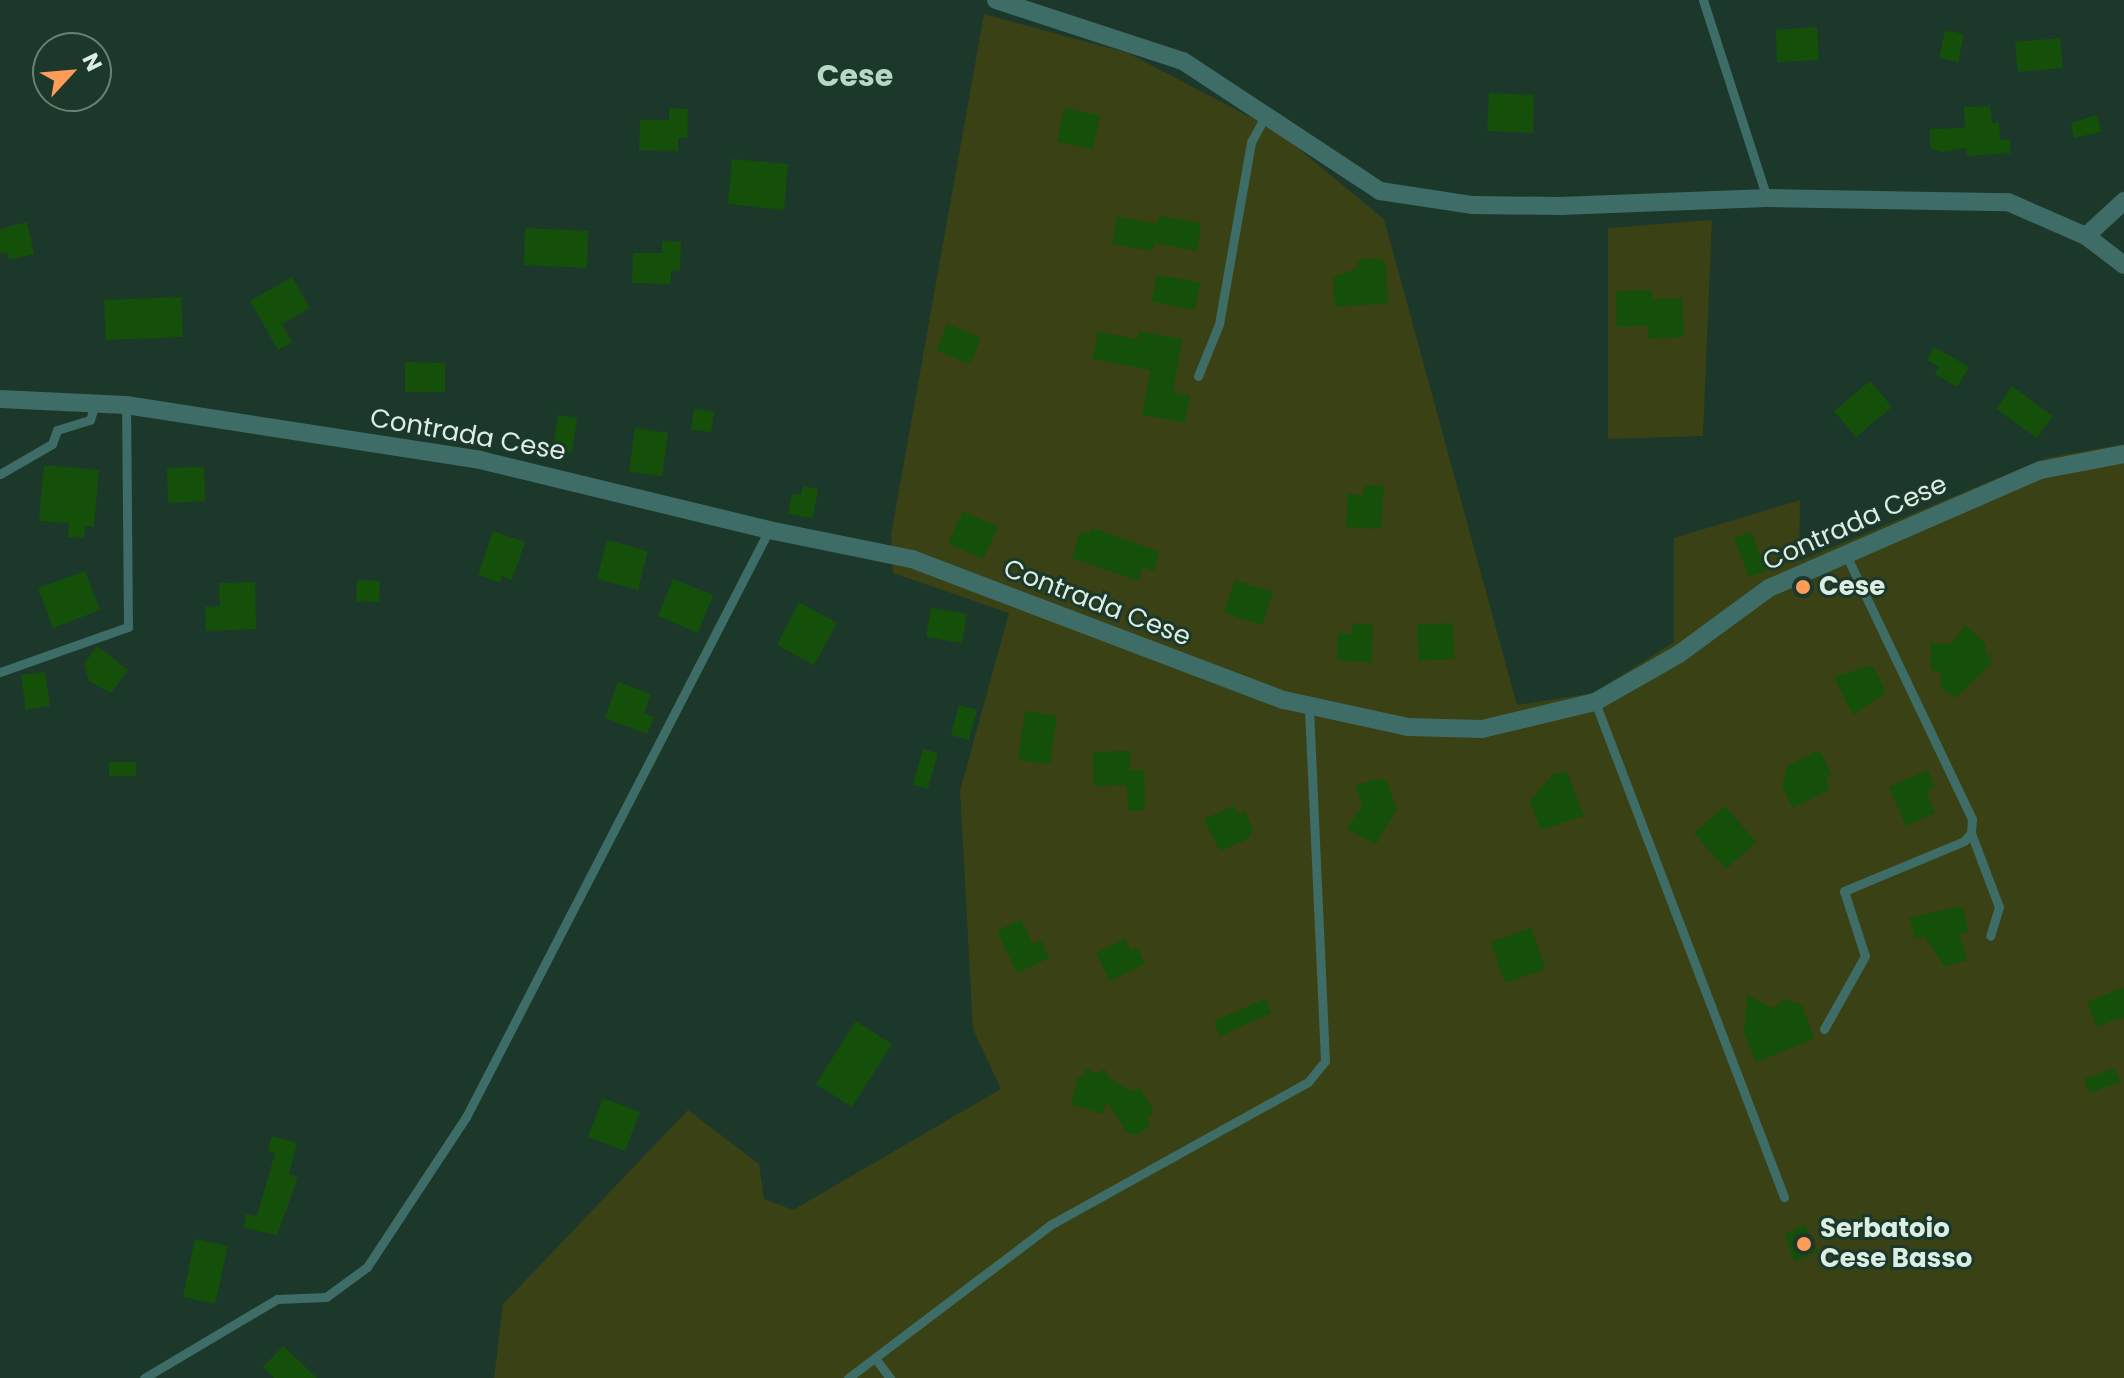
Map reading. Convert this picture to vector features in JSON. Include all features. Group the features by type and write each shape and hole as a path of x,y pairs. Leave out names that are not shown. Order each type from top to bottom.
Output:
{"street":[{"path":"996,0 1183,61 1268,112 1380,191 1406,197 1560,206 1767,198 2008,202 2086,236 2124,265"},
{"path":"2086,236 2124,201"},
{"name":"Contrada Cese","path":"0,399 126,405 480,460 769,530 912,559 1182,665 1309,705 1408,727 1482,729 1595,702 1679,654 1769,588 2041,470 2124,454"}],"lane":[{"path":"1703,0 1767,198"},
{"path":"1198,376 1219,324 1251,142 1268,112"},
{"path":"0,474 52,444 57,430 90,420 95,404"},
{"path":"0,672 128,627 126,405"},
{"path":"144,1378 277,1299 326,1297 367,1267 466,1117 769,530"},
{"path":"1846,555 1972,819 1971,833 1999,907 1990,936"},
{"path":"1595,702 1784,1197"},
{"path":"848,1378 1050,1225 1308,1082 1325,1061 1309,705"},
{"path":"1824,1029 1865,956 1844,891 1971,833"},
{"path":"875,1358 890,1378"}],"green space":[{"path":"984,14 1128,53 1277,131 1384,219 1517,705 1593,693 1674,642 1674,538 1800,500 1799,561 2046,458 2124,444 2124,1378 494,1378 503,1304 688,1110 759,1164 764,1199 793,1210 1001,1089 973,1029 960,791 1009,613 893,573 891,535"},
{"path":"1712,220 1703,436 1608,439 1608,228"}],"building":[{"path":"1817,27 1819,60 1777,62 1776,30"},
{"path":"1945,30 1964,34 1958,62 1939,58"},
{"path":"2060,38 2063,68 2018,72 2015,42"},
{"path":"1489,93 1534,95 1533,133 1487,131"},
{"path":"1990,106 1992,123 1999,123 2000,140 2010,139 2011,153 1967,156 1966,148 1942,152 1930,148 1930,129 1965,128 1964,107"},
{"path":"669,108 688,109 687,138 678,138 678,151 639,150 640,120 669,120"},
{"path":"1064,108 1100,115 1093,149 1057,142"},
{"path":"2097,115 2101,132 2074,138 2071,123"},
{"path":"732,159 788,164 784,210 728,204"},
{"path":"1117,216 1157,224 1159,216 1201,223 1197,251 1154,243 1153,251 1112,244"},
{"path":"27,222 34,254 9,260 7,252 0,254 0,229"},
{"path":"525,228 588,231 587,268 524,265"},
{"path":"662,241 681,242 680,271 671,270 671,284 632,283 633,253 662,253"},
{"path":"1376,258 1385,261 1388,303 1335,307 1333,277 1358,268 1357,260"},
{"path":"1157,275 1200,282 1195,310 1152,302"},
{"path":"292,277 310,308 282,324 292,342 278,350 250,301"},
{"path":"1652,290 1652,299 1682,298 1684,337 1648,339 1648,326 1617,327 1616,291"},
{"path":"181,297 183,337 106,340 104,300"},
{"path":"947,324 981,338 970,364 937,351"},
{"path":"1139,331 1182,339 1173,392 1190,395 1185,422 1142,415 1150,370 1093,359 1098,332 1138,339"},
{"path":"1934,347 1969,367 1957,387 1935,374 1939,367 1927,360"},
{"path":"405,362 445,363 445,392 405,392"},
{"path":"1870,381 1892,407 1856,437 1834,411"},
{"path":"2012,386 2053,416 2037,438 1996,409"},
{"path":"694,409 714,411 711,432 691,430"},
{"path":"558,415 577,418 572,452 553,449"},
{"path":"635,428 668,433 662,476 629,472"},
{"path":"44,465 99,470 94,527 85,526 84,538 68,537 69,523 39,521"},
{"path":"204,467 205,501 168,503 167,468"},
{"path":"1364,485 1384,486 1381,529 1346,527 1348,494 1363,495"},
{"path":"803,486 818,489 813,518 788,514 792,494 801,495"},
{"path":"963,511 998,527 983,559 948,543"},
{"path":"1092,528 1160,552 1154,571 1143,567 1138,581 1072,558 1081,531 1090,534"},
{"path":"493,531 525,542 512,580 502,576 500,583 478,575"},
{"path":"1751,532 1766,571 1749,577 1734,538"},
{"path":"607,540 648,551 638,590 597,579"},
{"path":"85,571 100,610 53,628 38,588"},
{"path":"673,579 713,595 698,633 658,616"},
{"path":"357,580 380,581 379,602 356,601"},
{"path":"1235,580 1273,592 1262,625 1224,613"},
{"path":"255,582 256,629 206,631 205,607 220,606 219,583"},
{"path":"799,602 837,623 814,665 777,645"},
{"path":"931,608 967,614 962,643 926,637"},
{"path":"1353,623 1373,625 1371,663 1337,660 1338,633 1352,634"},
{"path":"1452,623 1455,659 1419,661 1417,625"},
{"path":"1965,625 1987,645 1984,650 1993,662 1955,698 1941,687 1940,671 1931,671 1930,643 1951,644"},
{"path":"97,646 128,670 111,693 89,681 84,664"},
{"path":"1872,665 1886,692 1853,715 1834,677"},
{"path":"45,672 50,706 26,710 21,675"},
{"path":"618,682 651,694 644,713 654,717 647,734 605,718"},
{"path":"959,705 977,710 969,740 951,735"},
{"path":"1025,711 1057,716 1050,764 1018,760"},
{"path":"923,749 938,753 928,789 913,785"},
{"path":"1819,750 1832,775 1825,778 1830,789 1793,808 1782,786 1788,766"},
{"path":"1130,751 1130,771 1144,770 1145,810 1128,811 1127,785 1094,786 1093,752"},
{"path":"109,762 136,762 136,776 109,776"},
{"path":"1928,770 1935,787 1926,791 1935,813 1906,826 1889,787"},
{"path":"1567,772 1584,816 1541,830 1530,801 1553,774"},
{"path":"1376,779 1386,780 1397,809 1376,844 1347,829 1362,805 1355,786"},
{"path":"1234,806 1238,815 1245,811 1253,829 1248,839 1220,851 1204,819"},
{"path":"1725,806 1756,842 1726,869 1694,833"},
{"path":"1962,906 1969,932 1959,934 1967,960 1945,967 1924,936 1915,939 1909,918"},
{"path":"1021,919 1033,944 1041,940 1049,958 1017,973 997,931"},
{"path":"1531,928 1545,969 1505,983 1491,942"},
{"path":"1125,939 1131,950 1137,947 1145,964 1110,981 1096,953"},
{"path":"2124,987 2124,1017 2097,1027 2087,1002"},
{"path":"1747,995 1772,1008 1786,999 1802,1005 1814,1039 1756,1062 1744,1033"},
{"path":"1265,999 1271,1013 1220,1036 1214,1021"},
{"path":"856,1021 892,1044 852,1107 816,1084"},
{"path":"1086,1068 1095,1074 1105,1069 1109,1078 1131,1091 1140,1088 1154,1112 1147,1116 1150,1126 1136,1135 1127,1133 1107,1101 1102,1114 1071,1104 1078,1077 1084,1077"},
{"path":"2114,1068 2120,1082 2089,1093 2084,1079"},
{"path":"603,1098 640,1112 625,1151 588,1137"},
{"path":"272,1136 297,1143 289,1174 298,1177 277,1235 244,1228 246,1214 257,1216 275,1153 268,1151"},
{"name":"Serbatoio Cese Basso","path":"1805,1225 1818,1252 1794,1262 1785,1233"},
{"path":"195,1239 228,1246 215,1304 183,1297"},
{"path":"283,1346 317,1378 274,1378 263,1367"}],"place":[{"name":"Cese","path":"1803,587"},
{"name":"Serbatoio Cese Basso","path":"1804,1244"}],"district":[{"name":"Cese","path":"855,76"}]}
